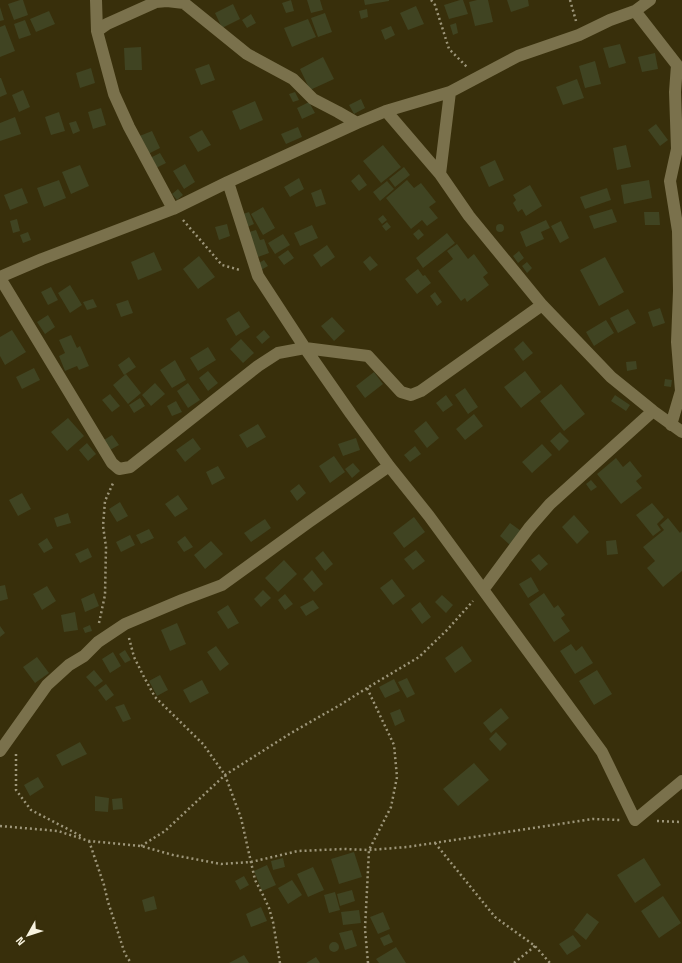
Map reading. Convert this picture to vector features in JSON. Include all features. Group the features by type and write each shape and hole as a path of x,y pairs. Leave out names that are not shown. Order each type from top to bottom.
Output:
{"street":[{"path":"96,0 97,31 114,94 129,127 173,209"},
{"path":"542,305 421,391 411,395 401,392 368,356 304,348 278,353 258,366 130,466 119,469 112,463 0,277 42,258 173,209 228,182 386,111 450,92 518,56 579,35 610,20 635,11 650,0"},
{"path":"97,31 107,24 156,2 167,1 184,3 247,54 293,79 313,99 357,123"},
{"path":"635,11 677,65 675,92 678,149 670,181 680,231 677,342 681,391 671,425"},
{"path":"440,174 450,92"},
{"path":"386,111 440,174 469,216 542,305 611,376 653,411 682,432"},
{"path":"228,182 258,276 304,348 389,466 429,516 602,752 635,820 682,781"},
{"path":"483,590 528,528 550,504 653,411"},
{"path":"0,751 47,685 69,665 84,656 98,642 125,624 222,585 389,466"}],"path":[{"path":"431,0 436,5 450,48 477,78"},
{"path":"570,0 579,35"},
{"path":"173,209 222,265 258,276"},
{"path":"98,642 99,620 105,595 106,547 103,526 105,501 119,469"},
{"path":"140,846 165,831 225,775 418,656 447,630 483,590"},
{"path":"125,624 134,657 155,698 203,744 225,775 241,818 255,880 269,908 280,963"},
{"path":"367,688 394,745 397,777 391,807 369,850 365,929 368,963"},
{"path":"14,732 16,790 31,810 89,841 125,954 131,963"},
{"path":"0,826 58,831 89,841 140,846 173,855 222,864 251,862 298,851 344,849 369,850 407,847 593,819 682,822"},
{"path":"435,843 495,916 535,946 550,963"},
{"path":"514,963 535,946"}],"building":[{"path":"23,0 28,15 14,20 8,4"},
{"path":"291,0 294,11 286,13 282,3"},
{"path":"307,0 320,0 323,10 311,13"},
{"path":"364,0 389,0 389,1 365,5"},
{"path":"463,0 468,14 449,19 444,5"},
{"path":"488,0 493,22 475,26 469,2"},
{"path":"507,0 528,0 529,6 511,12"},
{"path":"233,4 240,19 222,28 215,13"},
{"path":"416,6 424,24 408,30 400,13"},
{"path":"0,7 4,20 0,21"},
{"path":"367,9 368,17 361,19 359,11"},
{"path":"49,11 55,24 36,32 30,19"},
{"path":"325,13 332,32 318,37 311,18"},
{"path":"251,14 256,23 247,28 242,20"},
{"path":"308,19 316,37 292,47 284,28"},
{"path":"25,20 31,35 19,39 14,24"},
{"path":"456,23 458,33 453,35 450,25"},
{"path":"5,25 15,51 0,57 0,27"},
{"path":"391,26 395,35 385,40 381,30"},
{"path":"620,44 626,63 609,68 603,48"},
{"path":"141,47 142,70 125,70 124,48"},
{"path":"655,53 658,69 642,72 638,57"},
{"path":"323,57 334,79 310,90 300,69"},
{"path":"595,61 601,84 585,88 579,66"},
{"path":"209,64 215,80 201,85 195,69"},
{"path":"91,68 95,83 80,88 76,73"},
{"path":"0,78 7,94 0,97"},
{"path":"577,79 584,98 563,105 556,87"},
{"path":"23,90 30,107 19,112 12,95"},
{"path":"295,92 299,100 293,102 289,94"},
{"path":"361,99 365,108 354,114 349,105"},
{"path":"255,101 263,120 240,130 232,111"},
{"path":"309,102 315,113 302,119 297,108"},
{"path":"101,108 106,125 93,129 88,112"},
{"path":"59,112 65,131 51,135 45,117"},
{"path":"15,117 21,134 0,141 0,123"},
{"path":"76,121 80,131 73,134 69,123"},
{"path":"656,124 668,140 660,146 648,130"},
{"path":"298,127 302,137 286,144 281,134"},
{"path":"202,130 211,145 198,152 189,137"},
{"path":"152,131 160,148 146,155 137,137"},
{"path":"383,145 401,167 381,183 363,161"},
{"path":"626,145 631,167 617,170 613,148"},
{"path":"160,153 166,163 156,168 150,158"},
{"path":"495,160 504,180 489,187 480,167"},
{"path":"185,164 195,182 184,189 173,171"},
{"path":"80,165 89,186 71,194 62,172"},
{"path":"404,167 410,175 395,187 389,179"},
{"path":"359,174 367,185 359,191 351,181"},
{"path":"299,178 304,189 290,197 284,187"},
{"path":"59,180 66,198 44,207 37,188"},
{"path":"407,180 414,188 421,183 436,202 429,207 438,218 427,226 422,220 411,229 386,198"},
{"path":"649,180 652,198 624,204 621,185"},
{"path":"387,181 394,189 380,201 373,192"},
{"path":"530,185 542,206 526,216 522,209 518,212 513,203 516,200 513,195"},
{"path":"22,188 28,203 10,210 4,195"},
{"path":"607,188 611,200 585,209 580,197"},
{"path":"178,189 183,195 177,200 172,194"},
{"path":"321,189 326,204 316,207 311,193"},
{"path":"263,207 275,228 263,235 251,214"},
{"path":"612,209 617,222 594,229 589,216"},
{"path":"249,212 254,224 245,228 240,215"},
{"path":"644,212 659,212 660,225 645,225"},
{"path":"383,215 387,220 382,224 378,219"},
{"path":"17,219 20,231 13,233 10,221"},
{"path":"546,220 550,228 541,232 544,239 526,247 520,232"},
{"path":"561,221 569,238 560,243 551,226"},
{"path":"387,222 391,227 386,231 382,226"},
{"path":"227,224 230,236 219,240 215,227"},
{"path":"500,224 503,225 503,231 500,232 497,231 496,228 497,225"},
{"path":"312,225 318,238 300,246 294,233"},
{"path":"419,229 424,235 418,240 413,234"},
{"path":"256,230 260,240 264,239 269,253 258,257 249,232"},
{"path":"28,232 31,240 23,243 20,235"},
{"path":"447,233 455,243 423,268 416,258"},
{"path":"283,234 290,245 275,254 268,243"},
{"path":"457,244 468,259 474,254 488,273 483,277 489,285 467,302 465,298 461,301 438,271 453,259 447,251"},
{"path":"327,245 335,257 321,267 313,255"},
{"path":"288,250 294,258 284,265 278,257"},
{"path":"519,251 524,258 518,263 513,256"},
{"path":"154,252 162,270 138,280 131,262"},
{"path":"199,256 215,277 198,289 183,269"},
{"path":"370,256 378,265 370,271 363,262"},
{"path":"605,257 624,292 599,306 580,270"},
{"path":"264,260 268,266 261,270 257,264"},
{"path":"527,262 532,268 527,273 522,266"},
{"path":"418,269 431,283 417,294 405,279"},
{"path":"70,285 82,305 70,313 58,293"},
{"path":"51,287 58,300 48,305 41,292"},
{"path":"435,292 442,302 437,306 430,296"},
{"path":"93,299 97,307 87,310 83,302"},
{"path":"128,300 133,313 121,317 116,304"},
{"path":"660,308 665,323 653,327 648,312"},
{"path":"628,309 636,323 618,333 610,318"},
{"path":"239,311 250,327 236,336 226,319"},
{"path":"48,315 55,327 45,334 37,322"},
{"path":"332,317 345,331 334,341 321,326"},
{"path":"606,320 614,333 594,346 586,332"},
{"path":"12,330 26,352 5,365 0,356 0,337"},
{"path":"264,330 270,337 262,344 256,337"},
{"path":"71,335 77,348 80,346 89,366 79,370 77,366 65,371 59,356 65,353 59,340"},
{"path":"241,339 254,353 243,363 230,349"},
{"path":"523,341 533,353 523,361 514,349"},
{"path":"208,347 216,360 198,371 190,358"},
{"path":"129,357 136,367 124,375 118,365"},
{"path":"175,360 186,380 172,388 160,370"},
{"path":"636,361 637,369 627,371 626,362"},
{"path":"34,368 40,380 22,389 16,377"},
{"path":"208,371 218,383 208,391 199,378"},
{"path":"525,371 541,392 521,408 504,387"},
{"path":"374,372 383,384 365,398 356,386"},
{"path":"126,374 141,393 128,404 113,385"},
{"path":"665,379 672,380 671,387 664,386"},
{"path":"155,383 165,394 151,406 142,395"},
{"path":"188,383 200,400 188,408 177,391"},
{"path":"561,384 585,414 564,431 540,401"},
{"path":"465,388 478,407 468,414 455,395"},
{"path":"110,394 120,406 112,412 102,400"},
{"path":"446,395 453,405 443,412 436,403"},
{"path":"615,395 630,405 626,411 611,401"},
{"path":"140,398 145,406 134,413 129,405"},
{"path":"176,401 182,412 172,416 167,406"},
{"path":"474,414 483,426 465,440 456,429"},
{"path":"68,418 84,436 67,451 51,432"},
{"path":"426,421 439,438 427,448 414,431"},
{"path":"258,424 266,437 247,448 239,435"},
{"path":"560,432 569,441 559,451 550,441"},
{"path":"112,435 119,445 110,450 104,440"},
{"path":"193,438 201,449 185,462 176,450"},
{"path":"356,438 360,450 343,456 338,444"},
{"path":"87,443 96,454 88,461 79,450"},
{"path":"542,444 552,455 532,473 522,462"},
{"path":"415,446 421,454 410,462 404,455"},
{"path":"334,456 345,472 330,483 319,466"},
{"path":"616,458 623,467 630,461 642,476 636,481 642,488 621,504 597,474"},
{"path":"353,463 360,471 352,478 345,469"},
{"path":"218,466 225,478 212,485 206,472"},
{"path":"591,480 597,487 591,491 586,484"},
{"path":"299,484 306,493 297,501 290,491"},
{"path":"22,493 31,509 18,516 9,500"},
{"path":"178,495 188,509 175,517 165,504"},
{"path":"120,502 128,516 117,522 109,509"},
{"path":"652,503 664,517 657,524 661,530 653,536 636,515"},
{"path":"68,513 71,523 57,527 54,518"},
{"path":"574,515 589,532 577,544 562,527"},
{"path":"414,517 425,532 404,548 393,533"},
{"path":"668,518 680,533 682,531 682,571 663,587 647,568 655,561 643,547 664,530 660,525"},
{"path":"265,519 271,528 251,542 244,533"},
{"path":"510,523 521,531 510,545 500,536"},
{"path":"149,529 154,538 141,544 136,535"},
{"path":"130,535 135,545 121,552 116,542"},
{"path":"185,536 193,547 184,552 177,542"},
{"path":"47,538 53,548 44,553 38,544"},
{"path":"616,540 618,554 607,555 606,541"},
{"path":"211,541 223,554 205,569 194,555"},
{"path":"88,548 92,557 80,563 75,554"},
{"path":"416,550 425,561 413,570 404,559"},
{"path":"323,551 333,564 325,571 315,558"},
{"path":"539,554 548,564 540,571 531,560"},
{"path":"284,560 297,574 278,592 265,578"},
{"path":"312,570 323,584 314,592 303,579"},
{"path":"531,577 539,591 528,598 519,584"},
{"path":"392,579 405,596 393,605 380,588"},
{"path":"5,585 8,599 0,601 0,586"},
{"path":"47,586 56,601 42,610 33,594"},
{"path":"263,590 271,598 261,607 254,599"},
{"path":"94,593 99,606 85,612 81,599"},
{"path":"544,593 554,608 558,605 565,615 561,618 570,631 554,642 529,604"},
{"path":"285,594 293,604 285,610 278,600"},
{"path":"442,595 453,605 446,613 435,602"},
{"path":"313,600 319,608 306,616 300,607"},
{"path":"420,602 431,617 422,624 411,609"},
{"path":"228,605 239,623 228,629 217,612"},
{"path":"75,612 78,630 64,632 61,615"},
{"path":"177,623 186,644 170,651 161,630"},
{"path":"90,625 92,631 85,633 83,628"},
{"path":"0,626 5,633 0,637"},
{"path":"571,644 576,651 582,646 593,663 575,674 560,651"},
{"path":"216,646 229,664 220,671 207,652"},
{"path":"462,646 472,661 455,673 445,658"},
{"path":"125,650 131,660 125,663 119,654"},
{"path":"113,652 121,666 110,673 102,659"},
{"path":"37,657 49,673 35,683 23,667"},
{"path":"94,670 103,681 95,687 86,677"},
{"path":"597,670 612,694 594,705 579,681"},
{"path":"160,675 168,690 157,696 149,681"},
{"path":"407,678 415,694 407,698 398,682"},
{"path":"394,679 400,691 385,698 379,687"},
{"path":"202,680 209,693 190,703 183,690"},
{"path":"106,684 114,695 106,701 98,690"},
{"path":"124,704 131,719 123,722 115,707"},
{"path":"501,708 509,718 491,733 483,723"},
{"path":"400,709 405,721 395,726 390,713"},
{"path":"496,732 507,744 500,751 489,739"},
{"path":"80,742 87,754 62,766 56,755"},
{"path":"474,763 489,780 458,806 443,789"},
{"path":"38,777 44,787 30,796 24,785"},
{"path":"95,796 109,798 108,812 95,811"},
{"path":"122,798 123,809 113,810 112,799"},
{"path":"354,852 362,877 339,884 331,859"},
{"path":"283,858 285,867 273,870 271,861"},
{"path":"644,858 661,885 635,903 617,875"},
{"path":"267,865 276,885 262,891 254,871"},
{"path":"313,867 324,890 308,897 297,874"},
{"path":"244,876 249,885 240,890 235,881"},
{"path":"292,880 302,895 288,904 278,888"},
{"path":"352,890 355,901 340,906 337,894"},
{"path":"335,892 340,910 329,913 324,895"},
{"path":"154,896 157,909 145,912 142,900"},
{"path":"663,896 681,923 659,938 641,911"},
{"path":"261,907 267,921 251,927 246,914"},
{"path":"359,910 361,923 343,925 341,912"},
{"path":"383,912 390,929 378,934 370,917"},
{"path":"587,913 599,922 586,940 574,930"},
{"path":"352,930 357,946 345,950 339,933"},
{"path":"389,934 393,942 384,946 380,938"},
{"path":"573,935 581,946 567,955 559,944"},
{"path":"334,942 339,947 334,952 329,947"},
{"path":"396,947 406,963 379,963 376,959"},
{"path":"244,955 249,963 229,963"},
{"path":"316,957 320,963 306,963"}]}
